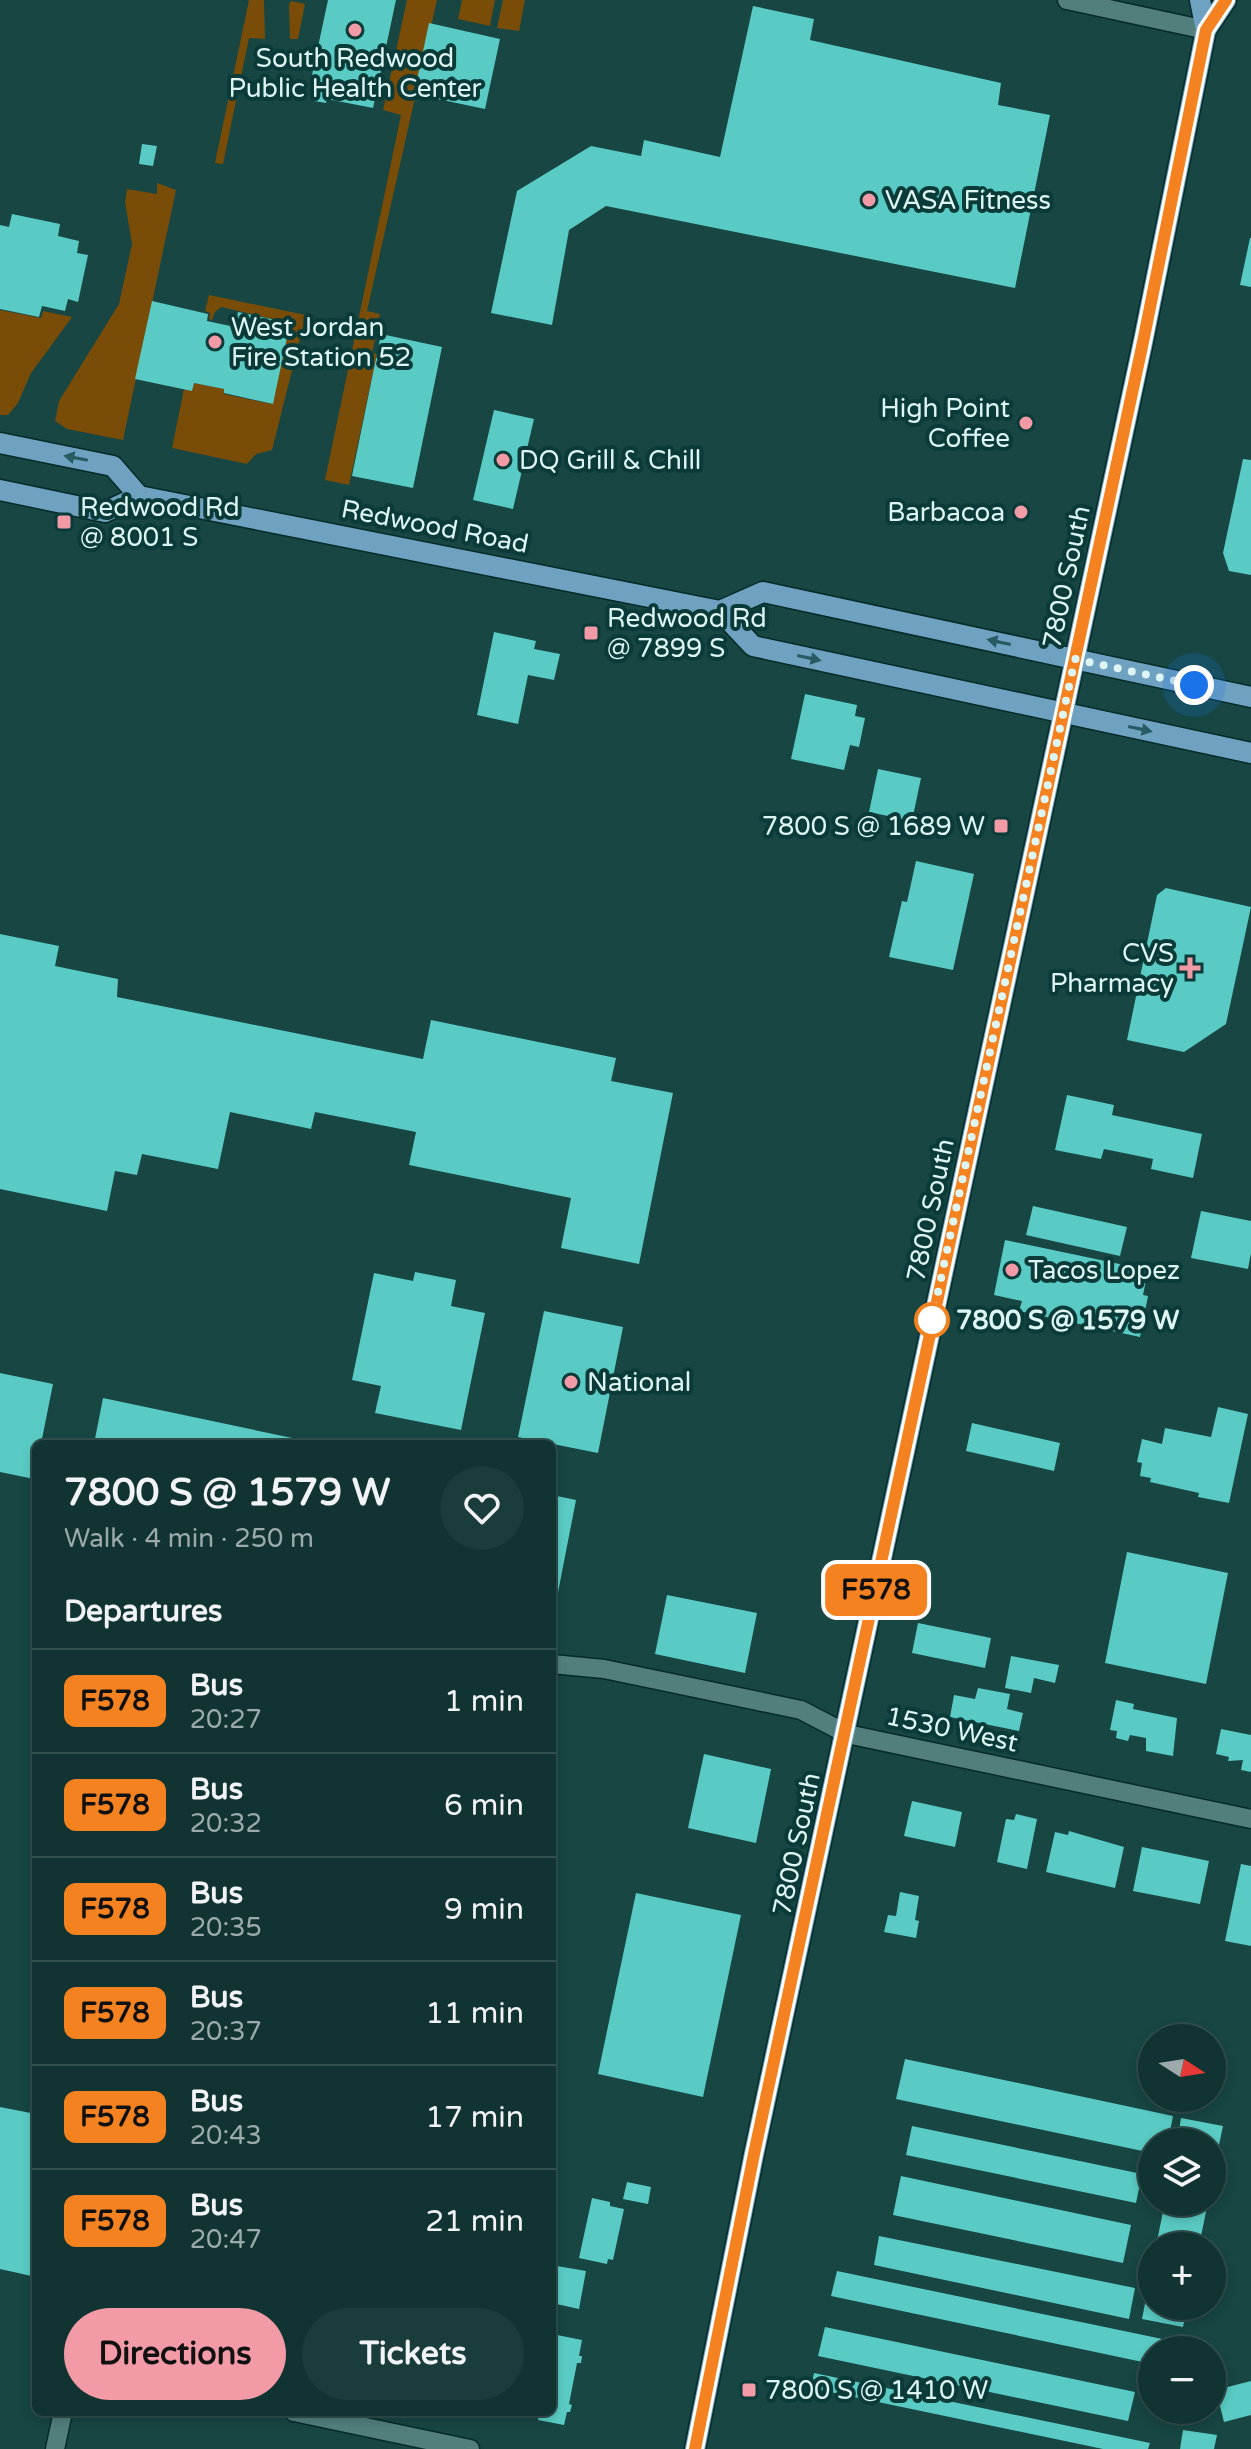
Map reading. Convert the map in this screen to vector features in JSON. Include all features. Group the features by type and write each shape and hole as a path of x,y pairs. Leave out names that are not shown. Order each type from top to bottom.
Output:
{"main road":[{"name":"7800 South","path":"1200,0 1206,30"},
{"name":"7800 South","path":"695,2449 754,2154 847,1734 1206,30 1226,0"},
{"path":"0,443 113,466 139,496 105,512 0,490"},
{"name":"Redwood Road","path":"139,496 720,611"},
{"path":"1251,697 763,592 720,611 753,646 1251,753"}],"street":[{"path":"1067,0 1206,30"},
{"name":"1530 West","path":"556,1664 604,1669 801,1710 847,1734 1251,1819"},
{"path":"55,2449 62,2416"},
{"path":"313,2416 470,2449"}],"shaded area":[{"path":"249,0 264,0 265,39 249,38 223,164 215,163"},
{"path":"407,0 437,0 367,311 380,314 372,353 377,354 349,485 325,480 401,115 383,110"},
{"path":"462,0 495,0 490,26 458,19"},
{"path":"503,0 525,0 519,31 497,28"},
{"path":"291,1 305,4 298,39 290,39"},
{"path":"157,183 176,190 123,440 67,429 55,421 59,401 119,304 132,244 125,202 127,189 157,194"},
{"path":"209,295 306,315 272,450 256,454 247,464 172,448 184,389 192,391 194,383 224,389 224,394 272,404 290,323 221,307 212,320 209,319 210,313 205,311"},
{"path":"0,310 41,318 43,311 72,317 31,373 18,403 8,415 0,415"}],"building":[{"name":"South Redwood Public Health Center","path":"328,0 396,0 373,108 327,99 326,103 314,101 319,77 312,75"},
{"path":"753,6 814,19 810,40 1001,83 998,105 1050,115 1015,288 606,206 569,230 552,325 491,313 517,191 591,146 641,156 644,140 720,157"},
{"path":"429,23 500,39 485,109 414,94"},
{"path":"142,144 157,146 153,166 139,164"},
{"path":"12,214 60,224 58,236 79,241 77,253 88,255 78,302 68,299 65,311 42,306 39,317 0,309 0,225 9,227"},
{"path":"1251,238 1251,287 1240,285"},
{"name":"West Jordan Fire Station 52","path":"152,301 208,314 207,321 235,327 238,312 290,323 273,404 194,383 192,391 135,379"},
{"path":"381,334 442,347 413,488 352,476"},
{"name":"DQ Grill & Chill","path":"494,410 534,419 513,509 473,500"},
{"path":"1243,459 1251,460 1251,575 1229,571 1223,553"},
{"path":"494,632 536,641 534,649 560,654 554,680 528,675 518,724 477,715"},
{"path":"805,694 857,705 855,716 865,718 859,747 850,745 844,770 791,759"},
{"path":"878,769 921,778 912,821 869,812"},
{"path":"916,861 974,874 953,970 889,957 902,901 907,902"},
{"name":"CVS Pharmacy","path":"1166,888 1251,907 1226,1024 1184,1052 1127,1040 1157,895"},
{"path":"0,934 59,946 55,966 118,979 117,997 423,1059 431,1020 616,1058 611,1081 673,1093 639,1264 561,1248 571,1198 409,1165 416,1132 315,1112 311,1129 230,1112 218,1169 142,1154 137,1175 115,1171 107,1211 0,1189"},
{"path":"1067,1095 1114,1105 1112,1115 1202,1134 1193,1178 1151,1169 1153,1159 1104,1149 1101,1159 1055,1150"},
{"path":"1033,1206 1127,1227 1120,1256 1026,1235"},
{"path":"1201,1211 1251,1221 1248,1269 1191,1258"},
{"path":"1005,1240 1148,1270 1143,1295 1148,1296 1140,1337 1019,1311 1022,1301 994,1295"},
{"path":"415,1272 456,1280 451,1306 485,1313 461,1430 375,1413 381,1386 352,1380 374,1273 413,1281"},
{"name":"National","path":"544,1311 623,1327 598,1453 556,1445 556,1440 518,1437"},
{"path":"0,1373 53,1384 42,1440 32,1440 32,1479 0,1472"},
{"path":"103,1398 302,1440 95,1440"},
{"path":"1218,1407 1248,1414 1229,1503 1198,1497 1199,1493 1150,1482 1151,1478 1140,1476 1142,1463 1137,1462 1142,1439 1162,1444 1165,1428 1211,1437"},
{"path":"972,1423 1060,1443 1054,1471 966,1451"},
{"path":"556,1496 576,1500 556,1603"},
{"path":"1127,1552 1228,1573 1206,1684 1105,1663"},
{"path":"667,1595 757,1613 745,1673 655,1654"},
{"path":"918,1623 991,1638 985,1668 912,1653"},
{"path":"1011,1656 1059,1665 1055,1683 1034,1678 1031,1693 1005,1688"},
{"path":"978,1688 1010,1694 1007,1709 1023,1713 1019,1731 950,1717 954,1695 975,1699"},
{"path":"1116,1700 1134,1704 1133,1709 1177,1718 1173,1756 1146,1751 1146,1738 1130,1735 1128,1741 1116,1738 1117,1731 1110,1730"},
{"path":"1221,1729 1251,1735 1251,1772 1241,1770 1243,1760 1228,1761 1229,1757 1216,1754"},
{"path":"704,1754 771,1769 756,1843 688,1828"},
{"path":"912,1801 962,1812 955,1847 904,1836"},
{"path":"1016,1814 1037,1819 1027,1869 997,1862 1006,1819 1014,1820"},
{"path":"1069,1831 1124,1847 1115,1888 1046,1872 1055,1832 1068,1835"},
{"path":"1142,1847 1209,1861 1200,1904 1133,1891"},
{"path":"1241,1864 1251,1866 1251,1946 1225,1941"},
{"path":"900,1892 919,1896 916,1938 884,1932 888,1915 896,1916"},
{"path":"636,1893 741,1915 703,2097 598,2074"},
{"path":"905,2059 1138,2109 1138,2112 1173,2116 1171,2128 1138,2128 1138,2150 896,2099"},
{"path":"0,2107 32,2113 32,2276 0,2269"},
{"path":"1181,2118 1223,2126 1223,2128 1179,2128"},
{"path":"912,2126 1138,2173 1138,2193 1136,2203 906,2155"},
{"path":"901,2176 1131,2225 1123,2263 893,2215"},
{"path":"627,2182 651,2187 648,2204 623,2199"},
{"path":"592,2198 624,2209 613,2260 608,2259 607,2264 579,2258"},
{"path":"1162,2216 1205,2216 1202,2232 1159,2232"},
{"path":"879,2236 1135,2288 1129,2319 874,2265"},
{"path":"557,2266 586,2271 579,2309 556,2304"},
{"path":"837,2271 1148,2336 1138,2336 1138,2361 831,2296"},
{"path":"1147,2320 1184,2320 1183,2327"},
{"path":"825,2327 1135,2392 1128,2421 818,2356"},
{"path":"557,2335 582,2340 581,2363 577,2363 569,2404 572,2405 564,2425 538,2420 539,2416 556,2416"},
{"path":"814,2373 1150,2443 1148,2449 1103,2449 811,2388"},
{"path":"1251,2381 1251,2415 1226,2421 1226,2387"},
{"path":"1183,2430 1217,2435 1214,2449 1180,2449"}],"bus line":[{"name":"F578","path":"695,2449 754,2154 847,1734 900,1472 1143,342 1206,30 1226,0"}],"place":[{"name":"South Redwood Public Health Center","path":"355,30"},
{"name":"VASA Fitness","path":"869,200"},
{"name":"West Jordan Fire Station 52","path":"215,342"},
{"name":"High Point Coffee","path":"1026,423"},
{"name":"DQ Grill & Chill","path":"503,460"},
{"name":"Barbacoa","path":"1021,512"},
{"name":"Redwood Rd @ 8001 S","path":"64,522"},
{"name":"Redwood Rd @ 7899 S","path":"591,633"},
{"name":"7800 S @ 1689 W","path":"1001,826"},
{"name":"CVS Pharmacy","path":"1190,968"},
{"name":"Tacos Lopez","path":"1012,1270"},
{"name":"7800 S @ 1579 W","path":"932,1320"},
{"name":"National","path":"571,1382"},
{"name":"7800 S @ 1410 W","path":"749,2390"}],"route":[{"path":"932,1320 1075,659 1194,685"}]}
